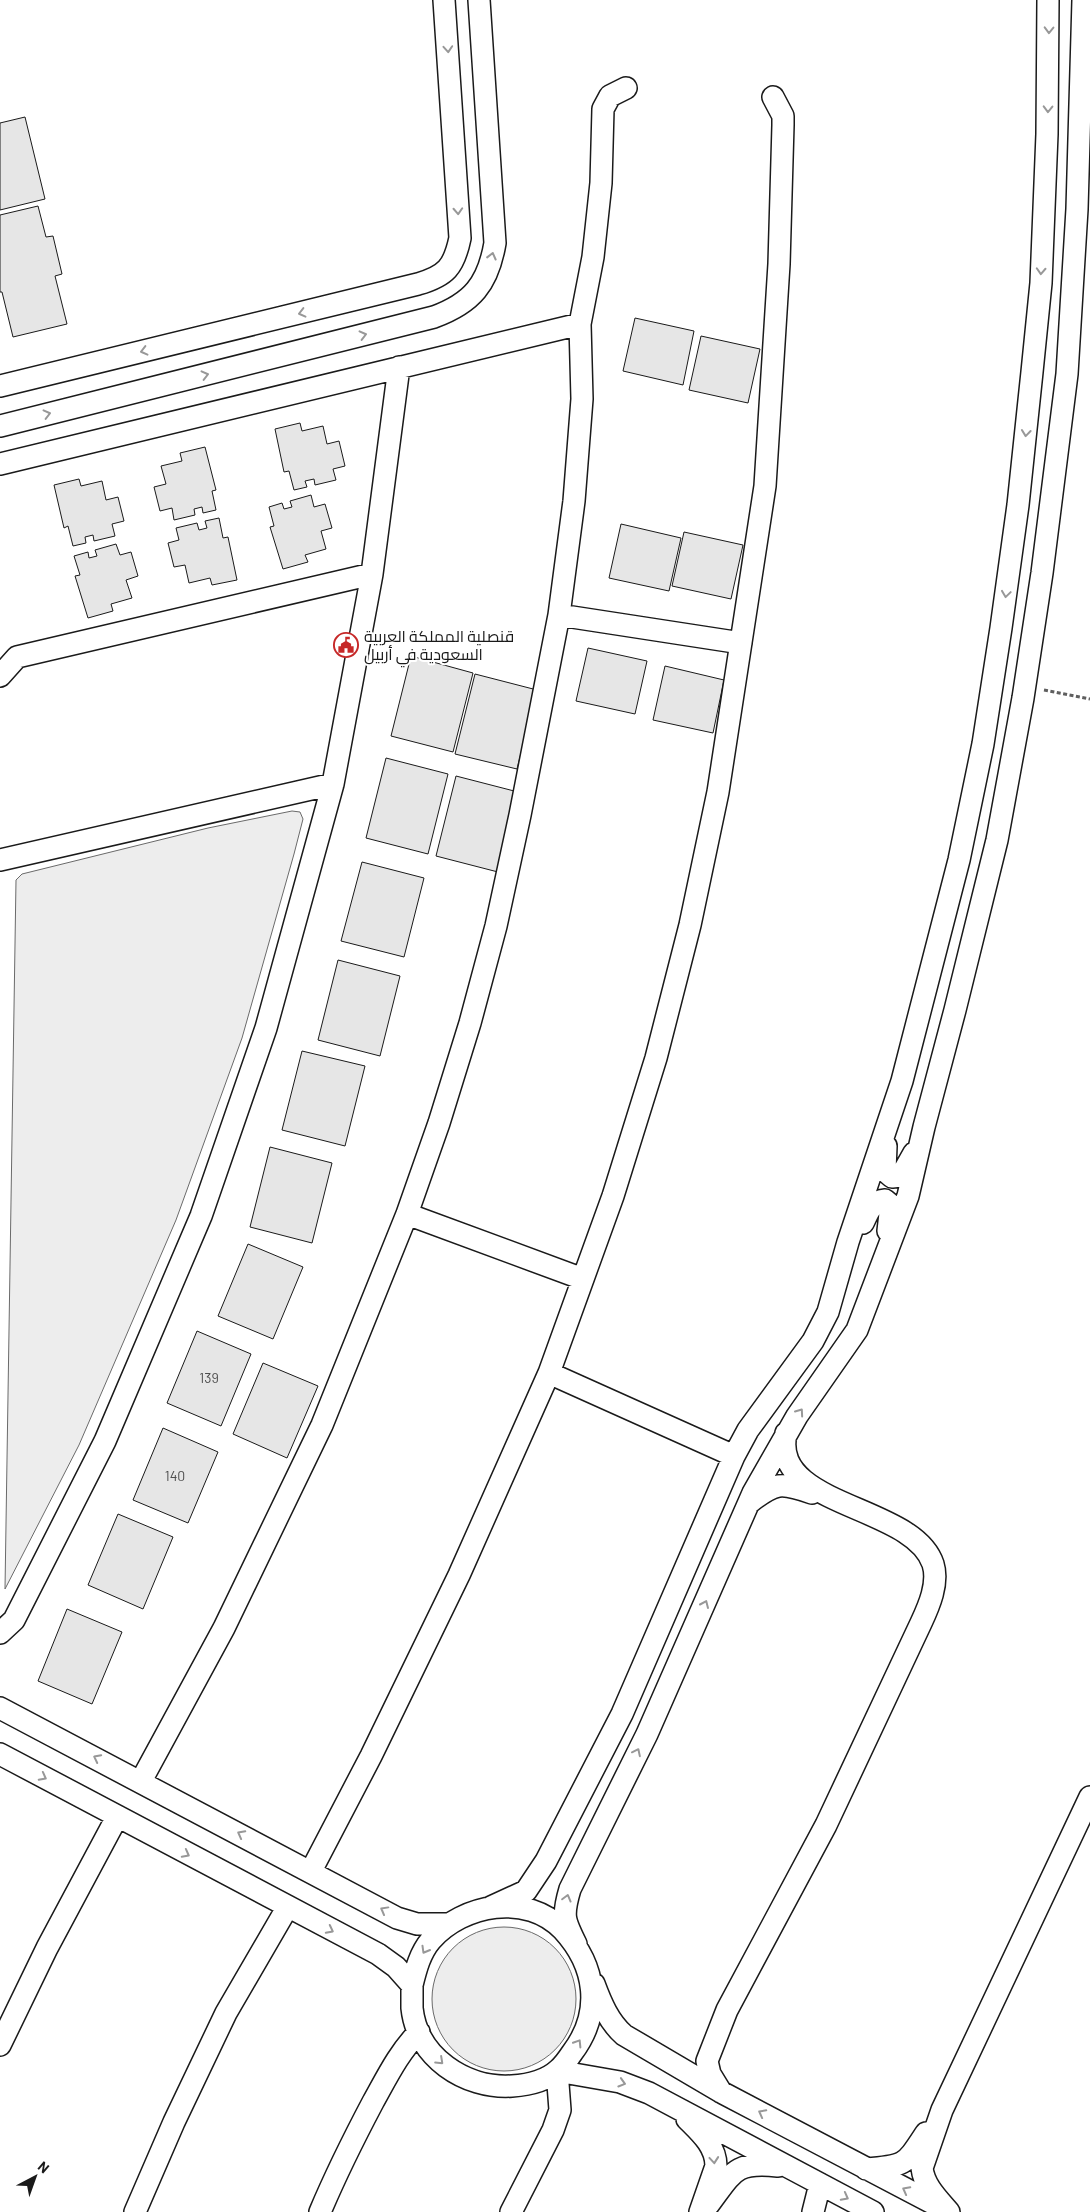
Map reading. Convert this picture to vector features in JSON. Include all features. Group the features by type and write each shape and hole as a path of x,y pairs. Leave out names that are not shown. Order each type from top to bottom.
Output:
{"street":[{"path":"0,386 418,284 440,276 450,267 457,256 460,238 444,0"},
{"path":"0,426 434,317 455,309 469,298 486,275 495,242 479,0"},
{"path":"588,1967 592,1992 590,2018 581,2041 557,2071 542,2079 522,2085 497,2087 472,2082 450,2070 432,2053 419,2032 412,2009 412,1985 418,1962 430,1941 447,1924 468,1912 491,1906 526,1891 546,1861 622,1714 734,1456 748,1430 813,1341 828,1312 888,1123 919,1019 959,860 983,744 1002,628 1018,505 1040,283 1048,134 1048,0"},
{"path":"949,2212 721,2092 624,2035 616,2028 598,1994 588,1967 567,1925 564,1911 570,1889 646,1734 748,1504 786,1433 857,1330 908,1196 990,868 1025,686 1050,516 1067,374 1086,94 1086,32 1083,0"},
{"path":"141,1781 224,1628 322,1425 407,1214 439,1123 470,1023 496,926 559,615 574,501 581,408 580,324 594,248 601,183 603,109 610,96 626,88"},
{"path":"311,1871 371,1756 459,1575 549,1373 613,1196 656,1058 690,925 718,792 765,486 779,274 783,116 773,97"},
{"path":"0,464 580,324"},
{"path":"0,1633 14,1620 105,1441 201,1216 266,1028 333,784 372,574 399,367"},
{"path":"0,676 18,657 372,574"},
{"path":"559,615 741,643"},
{"path":"0,860 333,784"},
{"path":"888,1123 885,1171 892,1177 901,1176 922,1138"},
{"path":"842,1266 872,1205 879,1200 884,1200 892,1205 892,1210 879,1275"},
{"path":"407,1214 583,1279"},
{"path":"549,1373 734,1456"},
{"path":"721,2092 710,2074 707,2061 727,2010 826,1825 930,1601 933,1566 926,1549 917,1539 803,1481 791,1468 786,1451 786,1433"},
{"path":"748,1504 765,1490 785,1484 852,1507"},
{"path":"5,1709 398,1918 417,1924 447,1924"},
{"path":"0,1754 287,1908 378,1954 396,1967 412,1985"},
{"path":"949,2212 929,2188 923,2178 922,2168 942,2110 1090,1797"},
{"path":"0,2045 47,1948 117,1817"},
{"path":"491,1906 515,1907 538,1914 559,1927 576,1944"},
{"path":"135,2212 226,2013 287,1908"},
{"path":"667,2061 685,2058 693,2054 727,2010"},
{"path":"320,2212 359,2129 392,2067 403,2048 419,2032"},
{"path":"557,2071 620,2082 649,2093 873,2212"},
{"path":"511,2212 553,2130 560,2110 557,2071"},
{"path":"677,2108 707,2140 716,2159 716,2166 702,2212"},
{"path":"866,2169 900,2165 908,2160 942,2110"},
{"path":"702,2212 726,2182 741,2167 751,2164 763,2164 788,2167"},
{"path":"813,2212 820,2184"}],"shaded area":[{"path":"292,811 300,812 303,819 242,1038 176,1220 79,1445 5,1589 16,880 22,874 208,828"},
{"path":"504,1927 532,1932 555,1948 571,1971 576,1999 571,2027 555,2050 532,2066 504,2071 476,2066 453,2050 437,2027 432,1999 437,1971 453,1948 476,1932"}],"building":[{"path":"25,117 45,199 0,210 0,123"},
{"path":"38,206 46,237 53,236 62,274 55,276 67,324 13,337 2,292 0,292 0,215"},
{"path":"635,318 694,331 683,385 623,371"},
{"path":"701,336 760,349 748,403 689,390"},
{"path":"300,423 302,431 323,426 327,444 339,441 345,466 333,469 336,480 315,485 314,479 305,481 307,487 294,490 289,471 284,472 275,429"},
{"path":"205,447 216,490 212,491 216,510 203,513 202,507 194,509 195,515 174,520 172,508 160,511 154,487 166,484 161,466 182,461 180,453"},
{"path":"79,479 81,486 102,481 106,500 118,497 124,521 112,524 115,536 94,541 93,535 85,537 86,543 73,546 68,526 64,528 54,485"},
{"path":"311,495 314,507 325,504 332,528 321,531 326,549 305,555 308,562 283,569 270,527 274,526 269,507 282,503 284,509 292,507 290,501"},
{"path":"219,518 223,538 228,537 237,580 212,585 210,578 189,583 185,565 174,567 168,543 179,540 176,528 197,523 199,530 207,528 205,521"},
{"path":"621,524 681,538 669,591 609,578"},
{"path":"684,532 743,545 731,599 672,586"},
{"path":"116,544 120,555 131,552 138,576 126,580 132,598 111,604 113,611 88,618 75,576 80,575 74,556 88,552 89,558 97,556 95,550"},
{"path":"588,648 647,661 635,714 576,701"},
{"path":"411,656 473,673 453,752 391,736"},
{"path":"665,666 724,680 713,733 653,720"},
{"path":"475,674 537,690 517,769 455,754"},
{"path":"386,758 448,774 428,854 366,838"},
{"path":"456,776 518,792 498,872 436,856"},
{"path":"362,862 424,878 404,957 341,941"},
{"path":"338,960 400,976 380,1056 318,1040"},
{"path":"302,1051 365,1066 345,1146 282,1130"},
{"path":"270,1147 332,1163 312,1243 250,1227"},
{"path":"248,1244 303,1267 273,1339 218,1316"},
{"path":"197,1331 251,1354 221,1426 167,1403"},
{"path":"263,1363 318,1386 287,1458 233,1434"},
{"path":"163,1428 218,1452 188,1523 133,1500"},
{"path":"118,1514 173,1537 143,1609 88,1585"},
{"path":"67,1609 122,1632 92,1704 38,1681"}],"place":[{"name":"قنصلية المملكة العربية السعودية في أربيل","path":"346,645"}]}
